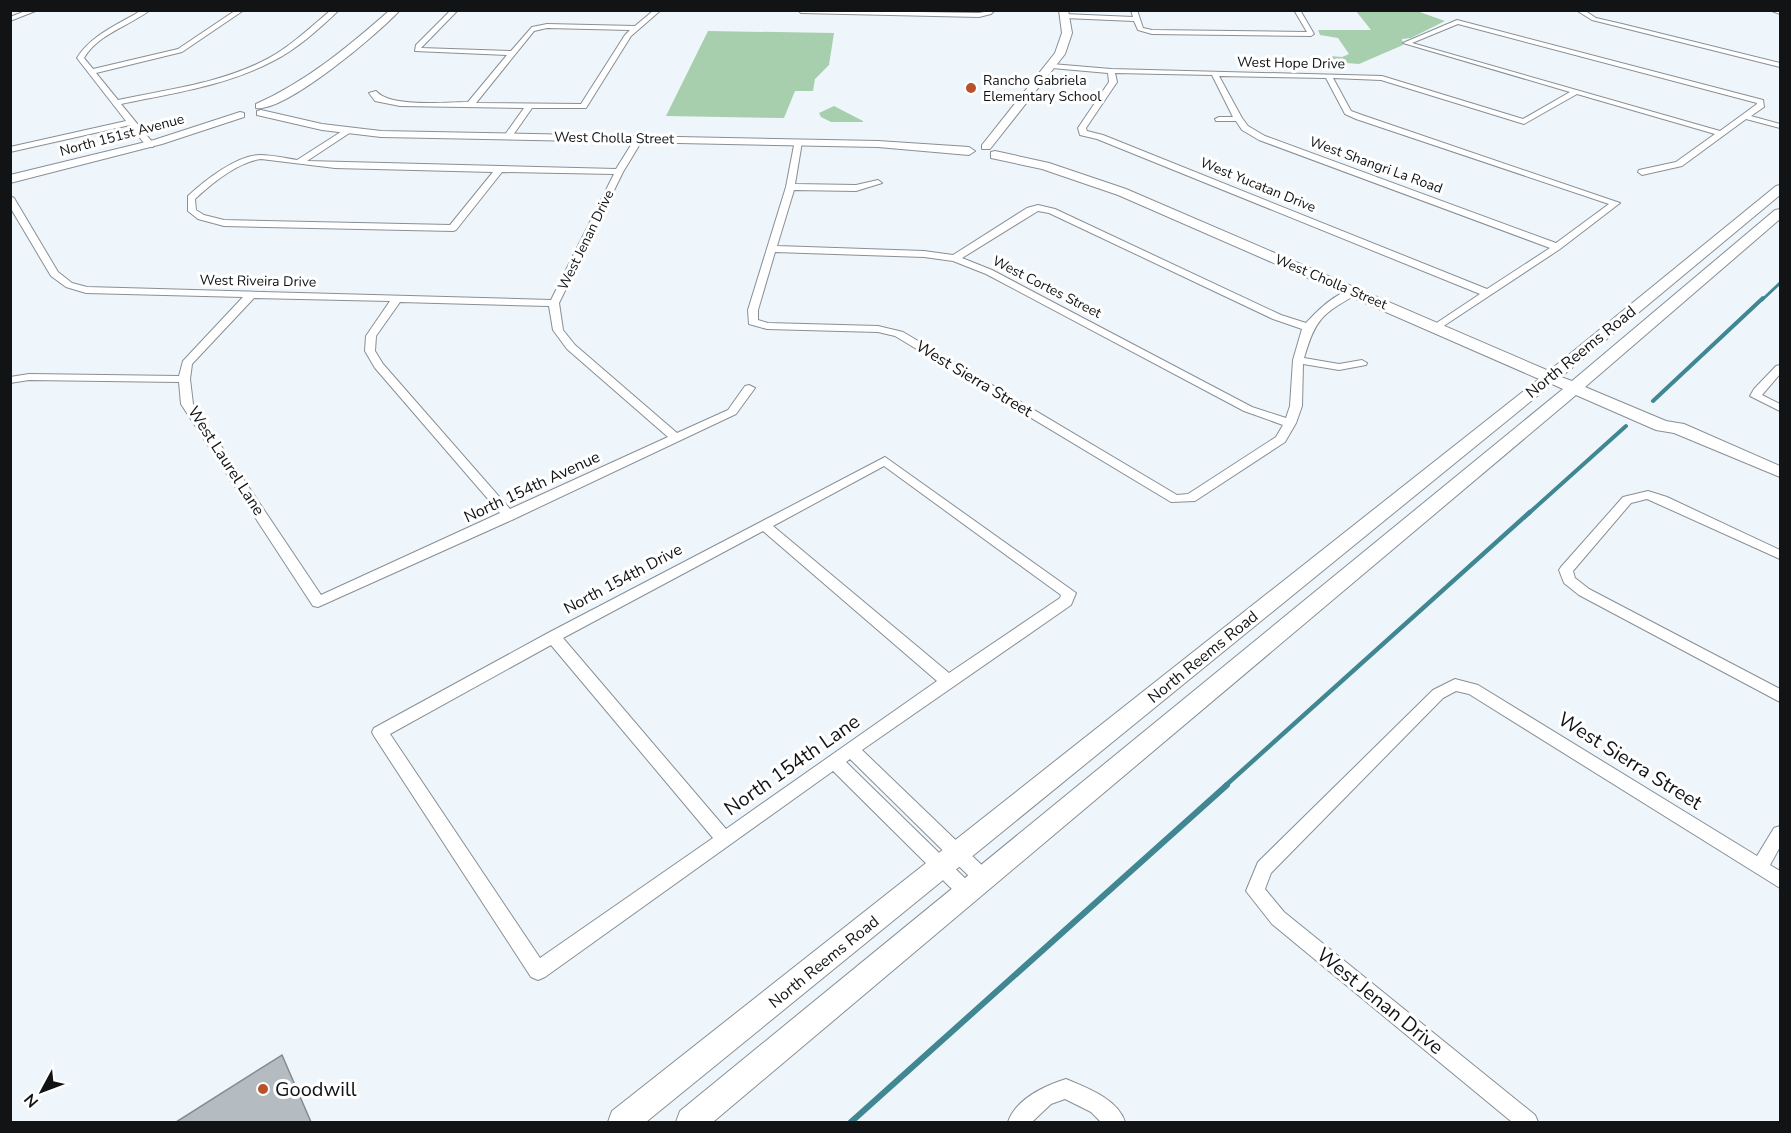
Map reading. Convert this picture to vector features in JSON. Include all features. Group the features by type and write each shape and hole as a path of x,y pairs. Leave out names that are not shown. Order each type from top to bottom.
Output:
{"street":[{"path":"10,19 35,10"},
{"path":"147,10 82,51 80,58 150,145"},
{"path":"90,72 180,51 241,10"},
{"path":"116,103 223,79 263,64 279,55 336,10"},
{"path":"261,109 324,73 396,10"},
{"path":"455,10 418,46 417,50 514,53"},
{"path":"373,93 378,99 400,104 583,106 628,35 658,10"},
{"path":"801,10 991,12"},
{"path":"991,151 1062,51 1066,39 1064,14 1100,17 1136,15 1140,29 1144,31 1311,34 1297,10"},
{"path":"1579,10 1594,19 1780,65"},
{"path":"1774,10 1780,12"},
{"path":"1642,172 1679,164 1761,105 1760,102 1457,22 1406,43 1720,133"},
{"path":"470,106 532,29 537,27 637,28"},
{"name":"West Hope Drive","path":"1052,66 1111,71 1382,78 1524,122 1576,92"},
{"name":"West Yucatan Drive","path":"1111,71 1113,82 1082,128 1083,133 1100,137 1487,293"},
{"name":"West Shangri La Road","path":"1215,74 1238,119 1245,128 1262,138 1557,247"},
{"path":"1328,75 1348,112 1359,117 1616,203 1557,247 1436,328"},
{"path":"508,136 529,106"},
{"name":"North 151st Avenue","path":"10,179 150,145 240,115 237,113 240,110 261,109"},
{"name":"West Cholla Street","path":"261,109 322,127 381,134 892,144 969,151 969,155 985,159 991,151 1103,184 1662,426 1678,428 1780,472"},
{"path":"1744,116 1780,126"},
{"path":"1219,119 1238,119"},
{"path":"10,150 131,122"},
{"path":"298,163 350,130"},
{"name":"West Jenan Drive","path":"639,139 619,172 554,303 558,330 571,347 676,438"},
{"path":"771,249 790,187 798,142"},
{"path":"500,169 453,228 224,223 201,217 192,211 191,198 202,188 252,158 261,157 298,163 619,172"},
{"path":"790,187 856,188 878,183"},
{"name":"North Reems Road","path":"623,1122 1550,378 1780,189"},
{"name":"West Riveira Drive","path":"10,198 14,211 54,274 69,285 86,290 554,303"},
{"path":"955,258 1030,210 1038,208 1052,212 1277,317 1308,327"},
{"name":"North Reems Road","path":"691,1122 1574,388 1780,213"},
{"name":"West Cortes Street","path":"771,249 924,254 955,258 989,272 1248,409 1290,423"},
{"name":"West Sierra Street","path":"771,249 753,310 753,322 767,326 878,329 898,334 1175,499 1191,498 1281,438 1290,423"},
{"path":"1290,423 1296,406 1298,360 1308,327 1326,308 1353,292"},
{"path":"10,380 29,377 184,379 187,363 251,295"},
{"path":"398,298 371,336 370,351 379,366 509,516"},
{"path":"1298,360 1339,367 1362,363"},
{"path":"1780,368 1756,396 1780,408"},
{"name":"West Laurel Lane","path":"184,379 187,404 318,602"},
{"name":"North 154th Avenue","path":"318,602 732,412 749,388"},
{"name":"West Cholla Street","path":"1662,426 1672,436 1780,483"},
{"name":"North 154th Drive","path":"538,971 380,732 553,637 885,461 1070,594"},
{"path":"1780,555 1648,495 1627,500 1566,570 1569,580 1584,592 1780,696"},
{"path":"764,525 948,681"},
{"name":"North 154th Lane","path":"538,971 948,681 1066,601 1070,594"},
{"path":"553,637 724,838"},
{"name":"West Sierra Street","path":"1264,868 1438,694 1455,685 1473,689 1780,880"},
{"path":"851,749 950,861"},
{"path":"834,761 976,886"},
{"path":"1760,866 1780,832"},
{"name":"West Jenan Drive","path":"1264,868 1255,891 1278,918 1528,1122"},
{"path":"1018,1122 1045,1096 1066,1089 1098,1105 1115,1122"}],"green space":[{"path":"1356,11 1417,11 1445,21 1411,38 1402,39 1403,45 1359,64 1334,62 1330,56 1342,57 1349,54 1338,38 1320,35 1318,30 1371,30"},
{"path":"708,31 834,33 829,65 815,79 813,91 795,91 784,118 666,116"},
{"path":"834,106 863,122 831,122 821,117 819,113"}],"building":[{"name":"Goodwill","path":"282,1055 311,1122 176,1122"}],"waterway":[{"path":"1762,300 1780,283"},
{"path":"1653,401 1763,298"},
{"path":"1528,514 1626,426"},
{"path":"1225,786 1530,512"},
{"path":"851,1122 1227,785"}],"place":[{"name":"Rancho Gabriela Elementary School","path":"971,88"},
{"name":"Goodwill","path":"263,1089"}]}
